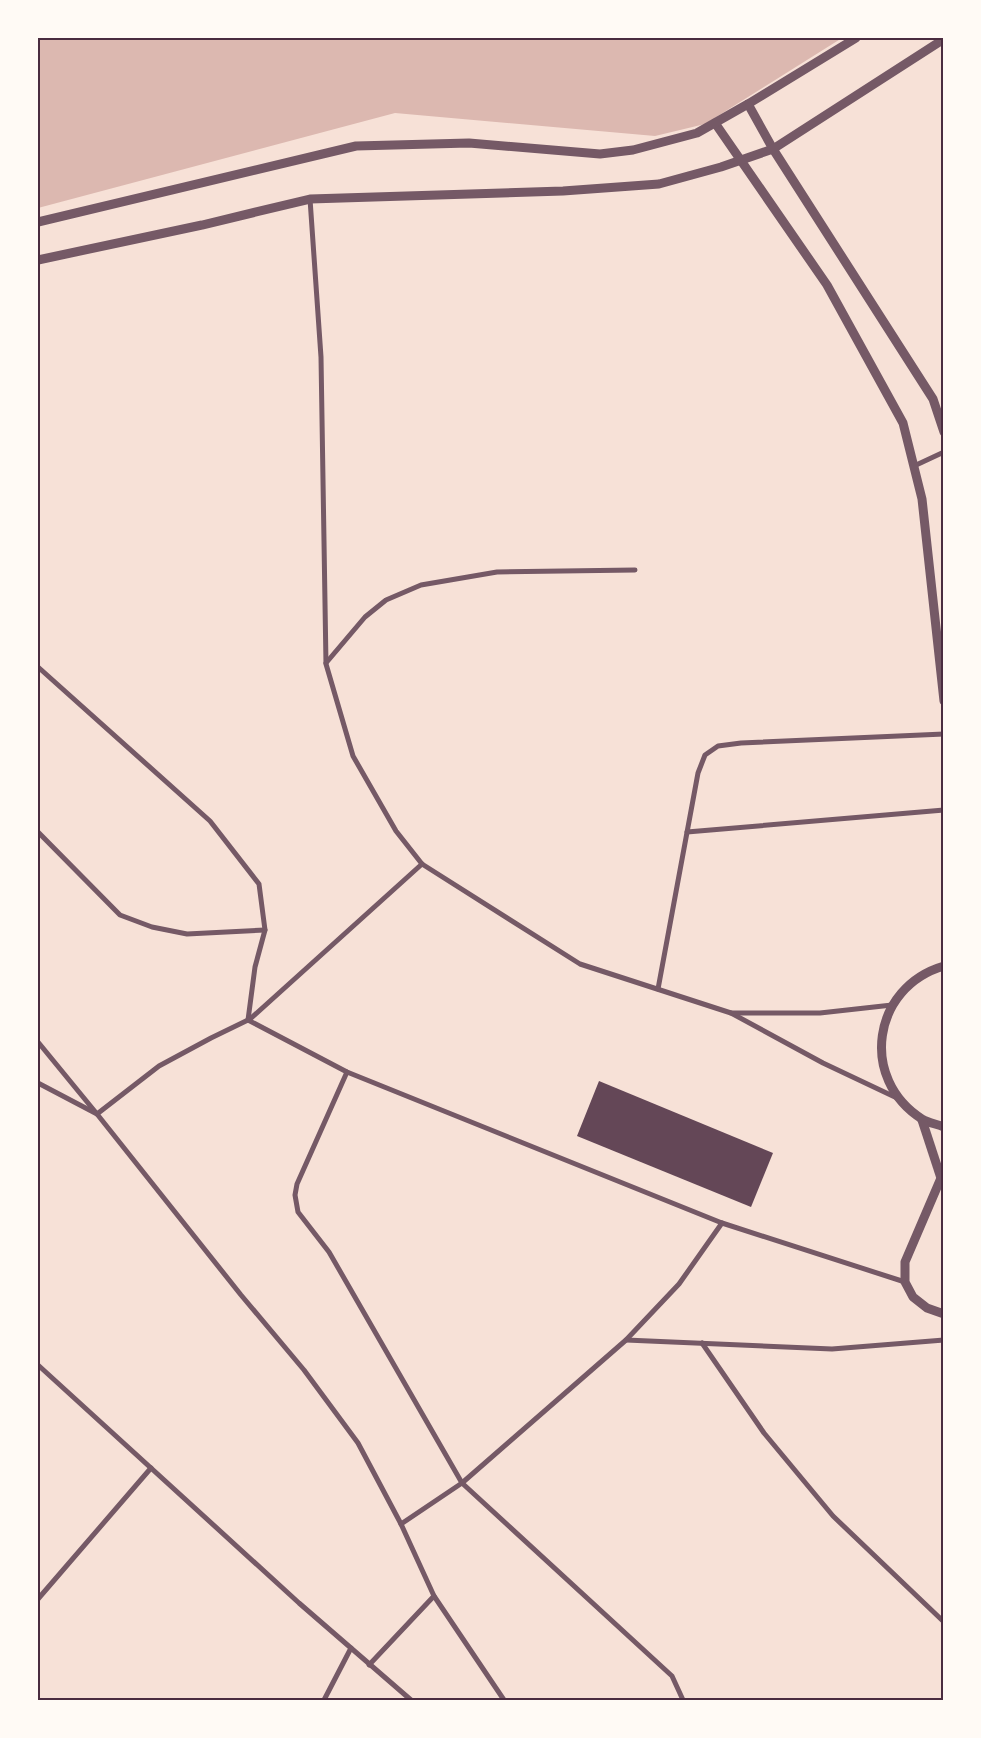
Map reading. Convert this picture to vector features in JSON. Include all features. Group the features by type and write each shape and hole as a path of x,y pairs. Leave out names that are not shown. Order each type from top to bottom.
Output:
{"street":[{"path":"38,222 356,146 469,143 600,154 642,148 697,133 856,38"},
{"path":"38,260 202,225 310,199 563,191 659,184 721,167 772,149 944,39"},
{"path":"748,104 772,149 933,399 944,432"},
{"path":"715,123 827,284 903,422 922,499 944,702"},
{"path":"310,199 321,357 326,664 353,756 396,831 422,864 580,964 731,1013 823,1063 898,1098 922,1120 944,1127"},
{"path":"914,466 944,452"},
{"path":"326,664 365,617 386,600 421,586 497,572 636,570"},
{"path":"38,667 210,821 259,884 265,930 255,967 248,1020"},
{"path":"658,989 698,773 704,755 718,746 742,743 944,734"},
{"path":"687,832 944,810"},
{"path":"38,832 120,915 152,927 187,934 265,930"},
{"path":"97,1114 159,1066 248,1020 422,864"},
{"path":"898,1098 883,1069 881,1036 892,1005 913,980 943,963"},
{"path":"731,1013 820,1012 892,1005"},
{"path":"248,1020 347,1072 722,1223 905,1282"},
{"path":"38,1042 241,1295 304,1370 358,1443 401,1524 434,1596 504,1700"},
{"path":"347,1072 297,1184 295,1195 298,1212 329,1252 462,1483 672,1676 683,1700"},
{"path":"38,1083 97,1114"},
{"path":"922,1120 942,1176 904,1262 905,1282 913,1297 927,1308 944,1314"},
{"path":"401,1524 462,1483 626,1340 679,1284 722,1223"},
{"path":"626,1340 832,1349 944,1340"},
{"path":"702,1343 764,1433 833,1516 944,1622"},
{"path":"38,1364 150,1468 369,1665 411,1700"},
{"path":"38,1599 150,1468"},
{"path":"369,1665 434,1596"},
{"path":"324,1700 351,1648"}],"shaded area":[{"path":"38,38 842,38 705,124 655,136 395,113 38,208"}],"building":[{"path":"599,1081 773,1153 751,1207 577,1136"}]}
